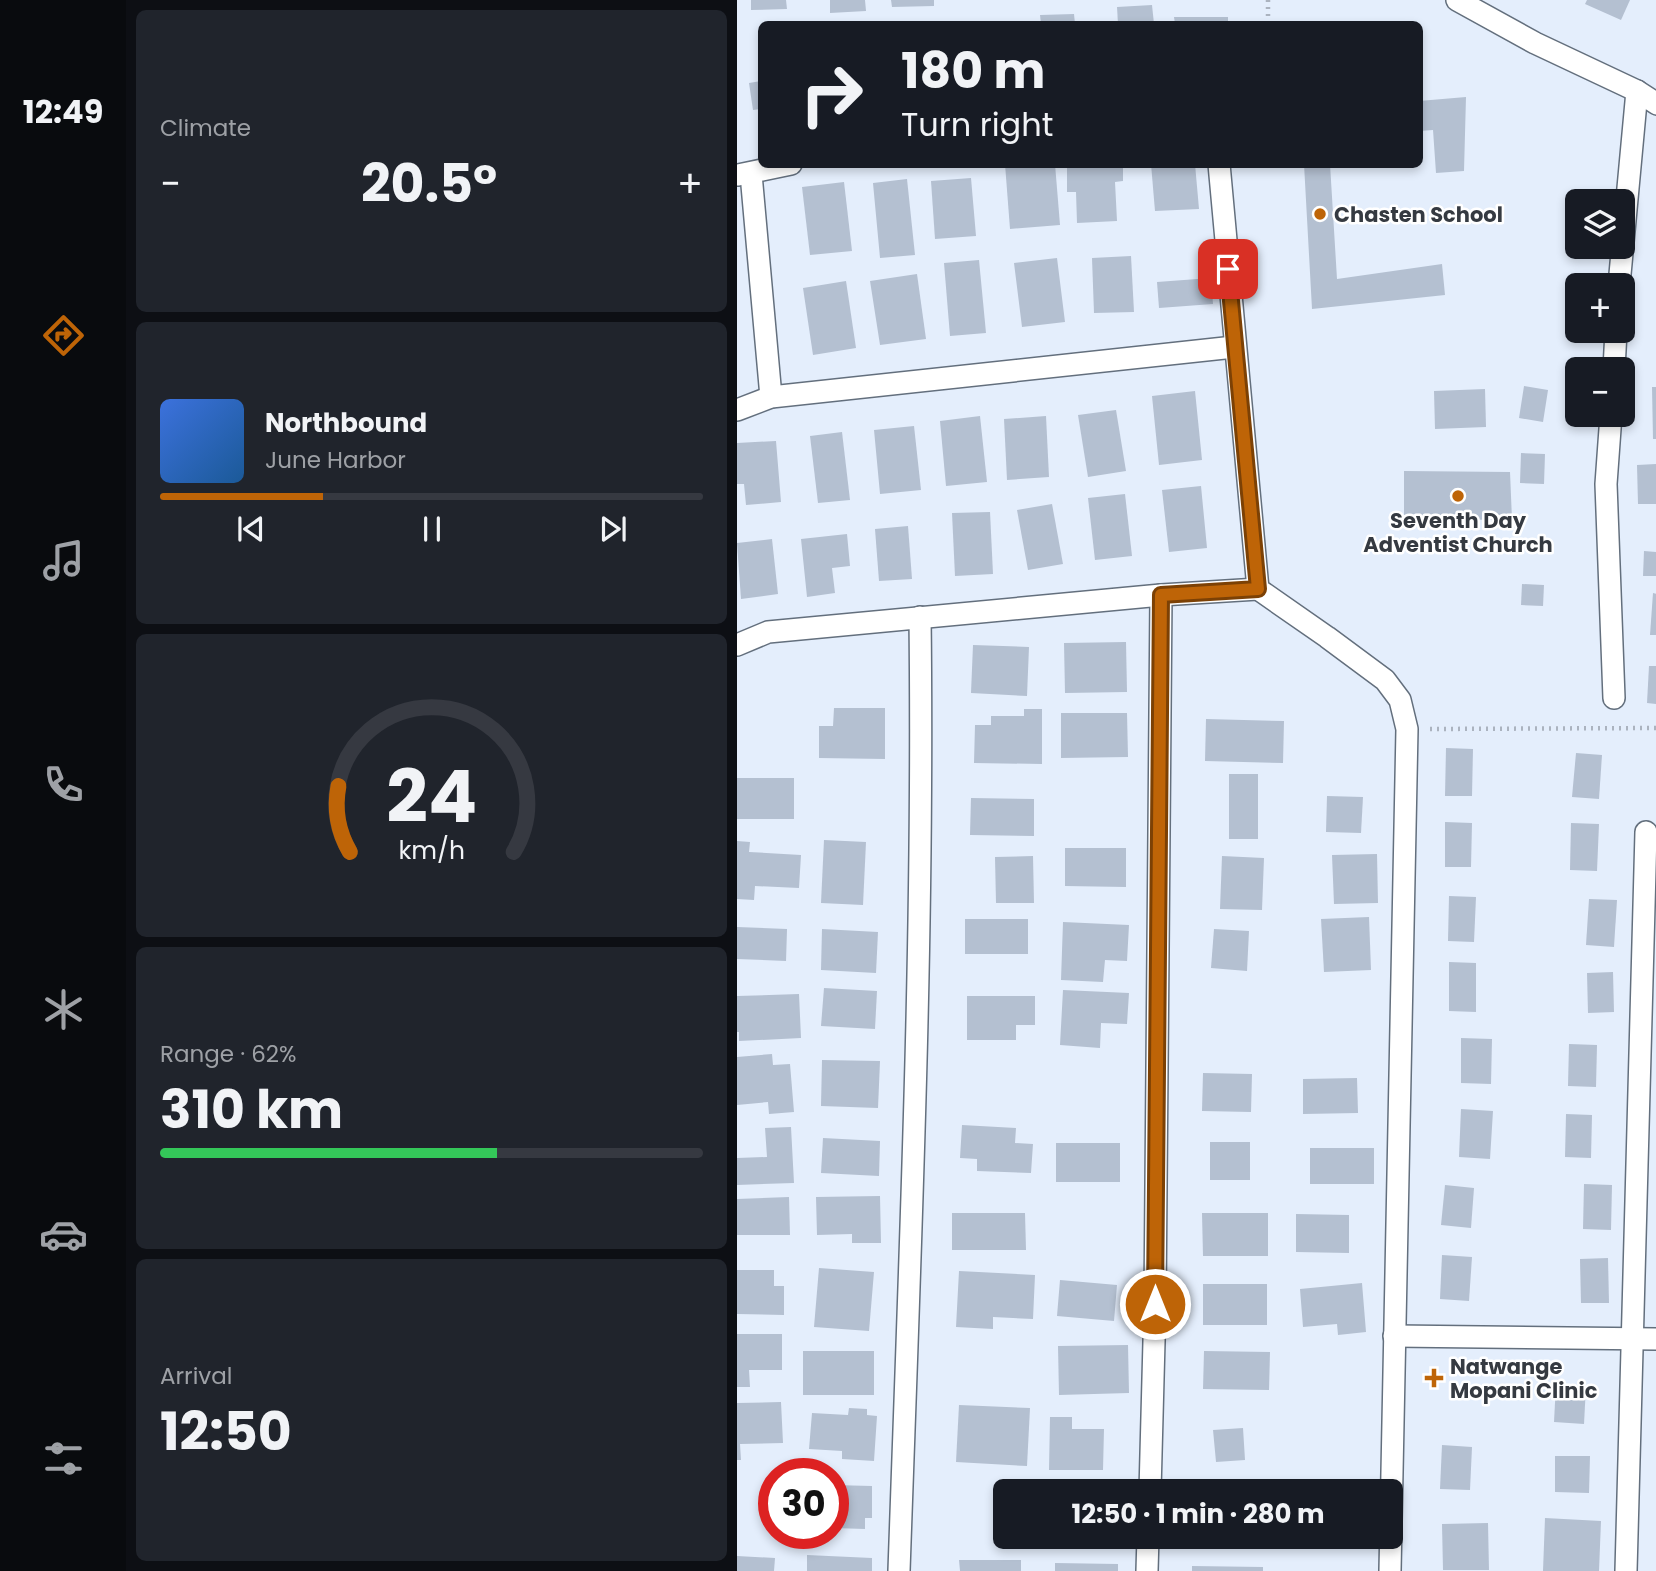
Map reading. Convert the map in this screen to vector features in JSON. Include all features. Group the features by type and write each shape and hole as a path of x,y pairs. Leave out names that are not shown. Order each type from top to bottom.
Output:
{"street":[{"path":"1457,0 1534,43 1637,91 1656,104"},
{"path":"1620,273 1637,91"},
{"path":"771,397 744,175 774,168"},
{"path":"1219,168 1258,589"},
{"path":"737,410 771,397 1234,347"},
{"path":"1610,427 1606,484 1614,698"},
{"path":"737,645 768,632 1161,595 1258,589 1385,681 1400,700 1407,729 1390,1571"},
{"path":"1150,1479 1155,1304 1161,595"},
{"path":"899,1571 917,1030 922,753 920,617"},
{"path":"1626,1571 1646,832"},
{"path":"1394,1336 1656,1339"},
{"path":"1147,1571 1148,1549"}],"path":[{"path":"1268,0 1268,21"},
{"path":"1407,729 1656,728"}],"building":[{"path":"751,0 786,0 787,9 751,10"},
{"path":"830,0 865,0 866,11 830,13"},
{"path":"891,0 934,0 934,6 892,7"},
{"path":"1587,0 1630,0 1621,20 1585,4"},
{"path":"1152,5 1154,21 1118,21 1117,7"},
{"path":"1074,14 1075,21 1041,21 1040,15"},
{"path":"1174,17 1228,17 1228,21 1175,21"},
{"path":"758,82 758,109 753,110 749,83"},
{"name":"Chasten School","path":"1466,97 1464,171 1436,173 1433,130 1423,131 1423,101"},
{"path":"1005,168 1055,168 1060,225 1010,229"},
{"path":"1067,168 1123,168 1123,181 1115,182 1117,221 1077,223 1076,192 1067,192"},
{"path":"1151,168 1195,168 1199,209 1155,211"},
{"name":"Chasten School","path":"1304,168 1330,168 1337,279 1442,264 1445,295 1312,309"},
{"path":"971,178 976,236 935,239 931,181"},
{"path":"907,179 915,255 880,258 873,183"},
{"path":"844,182 852,251 810,255 802,187"},
{"path":"1131,256 1134,312 1094,313 1092,258"},
{"path":"1057,258 1065,322 1022,327 1014,263"},
{"path":"979,260 986,333 950,336 944,263"},
{"path":"917,274 926,339 880,345 870,281"},
{"path":"1211,278 1213,304 1159,308 1157,282"},
{"path":"846,281 856,348 813,355 803,288"},
{"path":"1524,386 1548,390 1543,422 1519,418"},
{"path":"1652,387 1657,387 1657,439 1653,439"},
{"path":"1485,389 1486,427 1435,429 1434,391"},
{"path":"1195,391 1202,460 1159,465 1152,396"},
{"path":"1116,410 1126,471 1088,477 1078,415"},
{"path":"980,416 987,482 946,486 940,421"},
{"path":"1046,416 1049,477 1007,480 1004,419"},
{"path":"914,426 921,490 880,494 874,430"},
{"path":"842,432 850,500 818,503 810,436"},
{"path":"776,441 781,502 746,505 744,484 737,484 737,443"},
{"path":"1521,453 1545,454 1544,484 1520,483"},
{"path":"1657,464 1657,504 1638,504 1637,465"},
{"name":"Seventh Day Adventist Church","path":"1404,471 1510,472 1512,520 1404,519"},
{"path":"1201,486 1207,548 1169,552 1162,490"},
{"path":"1125,494 1132,556 1095,560 1088,498"},
{"path":"1052,504 1063,564 1028,570 1017,510"},
{"path":"990,512 993,574 955,576 952,513"},
{"path":"908,526 912,579 879,581 875,529"},
{"path":"847,534 850,566 832,568 835,593 807,597 801,539"},
{"path":"772,539 778,594 741,599 737,543"},
{"path":"1644,551 1657,552 1657,576 1643,576"},
{"path":"1522,584 1544,585 1543,606 1521,605"},
{"path":"1653,593 1657,594 1657,635 1650,635"},
{"path":"1126,642 1127,692 1065,693 1064,643"},
{"path":"973,645 1029,647 1027,696 971,693"},
{"path":"1649,666 1657,666 1657,704 1647,703"},
{"path":"834,708 885,708 885,759 819,758 819,726 833,726"},
{"path":"1024,709 1042,709 1042,764 974,763 975,725 991,725 991,716 1024,716"},
{"path":"1061,713 1127,713 1128,757 1061,758"},
{"path":"1206,719 1284,721 1283,763 1205,761"},
{"path":"1446,748 1473,749 1472,796 1445,796"},
{"path":"1576,753 1602,755 1599,799 1572,797"},
{"path":"1229,774 1258,774 1258,839 1229,839"},
{"path":"737,778 794,778 794,819 737,819"},
{"path":"1327,796 1363,797 1361,833 1326,832"},
{"path":"971,798 1034,799 1034,836 970,835"},
{"path":"1445,822 1472,823 1471,867 1445,867"},
{"path":"1571,823 1599,824 1597,871 1570,870"},
{"path":"824,840 866,842 863,905 821,903"},
{"path":"737,841 750,842 749,852 801,855 799,888 755,886 754,900 737,899"},
{"path":"1065,848 1126,848 1126,887 1065,886"},
{"path":"1377,854 1378,903 1334,904 1332,855"},
{"path":"1033,856 1034,903 996,903 995,857"},
{"path":"1222,856 1264,858 1262,910 1220,909"},
{"path":"1449,896 1476,897 1474,942 1448,941"},
{"path":"1589,899 1617,900 1614,947 1586,945"},
{"path":"1369,917 1371,970 1324,972 1321,919"},
{"path":"965,919 1028,919 1028,954 965,954"},
{"path":"1063,922 1129,925 1127,961 1105,960 1103,982 1061,980"},
{"path":"737,927 787,929 786,961 737,959"},
{"path":"822,929 878,932 876,973 821,970"},
{"path":"1214,929 1249,931 1247,971 1211,968"},
{"path":"1449,962 1476,963 1476,1012 1449,1011"},
{"path":"1613,972 1614,1012 1588,1013 1587,973"},
{"path":"824,988 877,991 875,1029 821,1026"},
{"path":"1063,990 1129,993 1127,1024 1101,1023 1100,1048 1060,1045"},
{"path":"799,994 801,1038 739,1041 737,996"},
{"path":"967,996 1035,996 1035,1025 1016,1025 1016,1040 967,1040"},
{"path":"1461,1038 1492,1039 1491,1084 1461,1083"},
{"path":"1569,1044 1597,1045 1596,1087 1568,1086"},
{"path":"772,1054 773,1065 790,1064 794,1112 769,1114 768,1102 737,1105 737,1057"},
{"path":"822,1060 880,1061 878,1108 821,1106"},
{"path":"1203,1073 1252,1074 1251,1112 1202,1111"},
{"path":"1357,1078 1358,1113 1303,1114 1303,1079"},
{"path":"1461,1109 1493,1111 1490,1159 1459,1157"},
{"path":"1566,1114 1592,1115 1591,1158 1565,1157"},
{"path":"962,1125 1016,1128 1015,1143 1033,1144 1031,1173 977,1171 977,1159 960,1158"},
{"path":"791,1127 794,1183 737,1185 737,1158 767,1157 765,1128"},
{"path":"823,1138 880,1141 879,1176 821,1173"},
{"path":"1210,1142 1250,1142 1250,1180 1210,1180"},
{"path":"1056,1143 1120,1143 1120,1182 1056,1182"},
{"path":"1310,1148 1374,1148 1374,1184 1310,1184"},
{"path":"1584,1184 1612,1185 1611,1230 1583,1229"},
{"path":"1445,1185 1474,1188 1471,1228 1441,1225"},
{"path":"880,1196 881,1243 852,1243 852,1234 817,1235 816,1197"},
{"path":"789,1197 790,1235 737,1235 737,1199"},
{"path":"952,1213 1025,1213 1026,1250 952,1250"},
{"path":"1202,1213 1268,1213 1268,1256 1203,1256"},
{"path":"1296,1214 1349,1215 1349,1253 1296,1252"},
{"path":"1442,1255 1472,1257 1469,1301 1440,1299"},
{"path":"1608,1258 1609,1303 1581,1303 1580,1259"},
{"path":"819,1268 874,1272 869,1331 814,1327"},
{"path":"737,1270 774,1270 774,1286 784,1286 784,1315 737,1314"},
{"path":"959,1271 1035,1275 1033,1319 993,1317 993,1329 956,1327"},
{"path":"1060,1280 1117,1285 1114,1321 1057,1316"},
{"path":"1362,1283 1366,1332 1338,1335 1337,1324 1303,1327 1300,1289"},
{"path":"1203,1284 1267,1284 1267,1325 1203,1325"},
{"path":"737,1334 782,1334 782,1370 749,1370 750,1387 737,1387"},
{"path":"1128,1345 1129,1393 1059,1395 1058,1346"},
{"path":"803,1351 874,1351 874,1395 803,1395"},
{"path":"1204,1351 1270,1352 1269,1390 1203,1389"},
{"path":"1556,1384 1586,1386 1584,1424 1554,1422"},
{"path":"781,1402 783,1443 740,1444 741,1460 737,1460 737,1403"},
{"path":"959,1405 1030,1408 1027,1466 956,1462"},
{"path":"849,1408 867,1409 867,1415 877,1416 874,1461 842,1458 842,1451 809,1449 812,1413 848,1415"},
{"path":"1050,1417 1072,1417 1072,1429 1104,1429 1103,1470 1049,1470"},
{"path":"1243,1428 1245,1460 1216,1462 1213,1430"},
{"path":"1442,1445 1472,1447 1470,1490 1440,1489"},
{"path":"1555,1456 1590,1456 1589,1493 1555,1492"},
{"path":"849,1485 872,1486 872,1518 865,1518 865,1529 849,1528"},
{"path":"1545,1518 1601,1521 1599,1571 1543,1571"},
{"path":"1488,1523 1489,1570 1443,1570 1442,1524"},
{"path":"807,1555 872,1558 872,1571 807,1571"},
{"path":"737,1556 775,1558 774,1571 737,1571"},
{"path":"959,1560 1021,1560 1021,1571 960,1571"},
{"path":"1055,1563 1118,1564 1118,1571 1055,1571"},
{"path":"1192,1566 1263,1567 1263,1571 1192,1571"}],"place":[{"name":"Chasten School","path":"1320,214"},
{"name":"Seventh Day Adventist Church","path":"1458,496"},
{"name":"Natwange Mopani Clinic","path":"1434,1378"}],"route":[{"path":"1155,1304 1161,595 1258,589 1228,269"}]}
